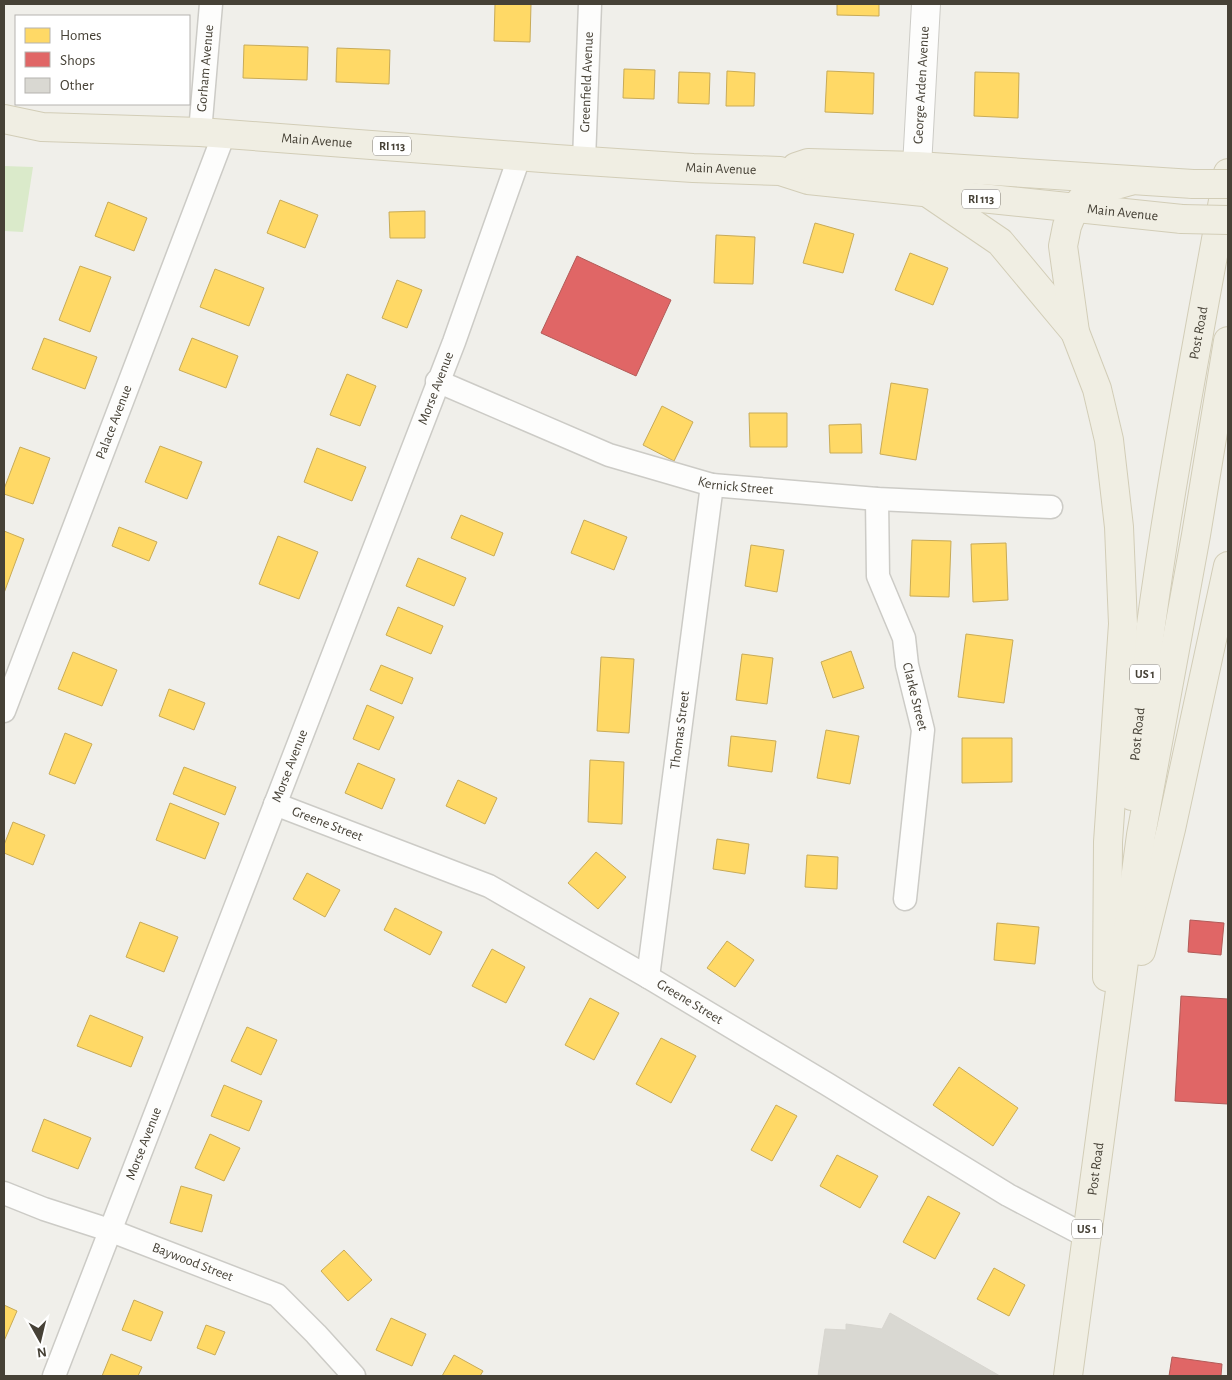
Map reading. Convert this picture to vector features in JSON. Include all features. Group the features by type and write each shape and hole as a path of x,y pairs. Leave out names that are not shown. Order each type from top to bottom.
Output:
{"main road":[{"name":"Main Avenue","path":"4,119 42,127 212,133 693,168 780,171 808,180 930,194 1182,219 1228,220"},
{"name":"Main Avenue","path":"780,171 808,163 917,166 1130,181 1228,184"},
{"name":"Post Road","path":"1108,1081 1137,738 1163,539 1228,173"},
{"path":"1108,1081 1108,842 1123,624 1120,547 1110,440 1097,389 1075,332 1063,246 1067,226 1074,209 1087,193 1130,181"},
{"path":"930,194 1000,242 1075,332"},
{"name":"Post Road","path":"1068,1376 1141,834 1196,535 1228,341"},
{"path":"1108,1081 1171,829 1228,566"}],"street":[{"name":"Gorham Avenue","path":"211,4 212,133"},
{"name":"Greenfield Avenue","path":"584,160 590,4"},
{"name":"George Arden Avenue","path":"917,166 926,4"},
{"name":"Palace Avenue","path":"4,710 212,133"},
{"name":"Morse Avenue","path":"54,1376 109,1230 276,804 437,381 454,342 520,155"},
{"name":"Kernick Street","path":"437,381 609,455 712,485 877,499 1051,507"},
{"name":"Thomas Street","path":"648,977 712,485"},
{"name":"Clarke Street","path":"877,499 878,576 904,638 907,666 923,730 905,899"},
{"name":"Greene Street","path":"276,804 489,886 648,977 1008,1195 1086,1236"},
{"name":"Baywood Street","path":"4,1193 44,1209 109,1230 277,1295 354,1376"}],"green space":[{"path":"4,166 33,167 23,232 4,231"}],"building: Homes":[{"path":"495,4 531,4 530,42 494,41"},
{"path":"837,4 879,4 879,16 837,15"},
{"path":"244,45 308,47 307,80 243,78"},
{"path":"337,48 390,50 389,84 336,82"},
{"path":"624,69 655,70 654,99 623,98"},
{"path":"727,71 755,73 754,106 726,106"},
{"path":"827,71 874,73 873,114 825,112"},
{"path":"679,72 710,73 709,104 678,103"},
{"path":"975,72 1019,73 1018,118 974,116"},
{"path":"280,200 318,215 305,248 267,233"},
{"path":"108,202 147,218 134,251 95,236"},
{"path":"425,211 425,238 390,238 389,212"},
{"path":"815,223 854,234 843,273 803,263"},
{"path":"716,235 755,237 753,284 714,283"},
{"path":"910,253 948,268 933,305 895,290"},
{"path":"80,266 111,277 90,332 59,320"},
{"path":"215,269 264,288 249,326 200,307"},
{"path":"397,280 422,290 407,328 382,318"},
{"path":"44,338 97,357 85,389 32,369"},
{"path":"192,338 238,356 226,388 179,370"},
{"path":"347,374 376,386 360,426 330,415"},
{"path":"891,383 928,389 916,460 880,454"},
{"path":"662,406 693,422 674,461 643,445"},
{"path":"749,413 787,413 787,447 750,447"},
{"path":"861,424 862,453 830,453 829,425"},
{"path":"160,446 202,462 187,499 145,482"},
{"path":"20,447 50,458 33,504 4,494 4,489"},
{"path":"317,448 366,467 352,501 304,482"},
{"path":"461,515 503,533 494,556 451,538"},
{"path":"584,520 627,537 614,570 571,553"},
{"path":"119,527 157,542 149,561 112,546"},
{"path":"4,531 24,539 4,593"},
{"path":"278,536 318,552 299,599 259,584"},
{"path":"912,540 951,541 949,597 910,596"},
{"path":"1006,543 1008,600 973,602 971,544"},
{"path":"751,545 784,550 777,592 745,586"},
{"path":"418,558 466,578 454,606 406,586"},
{"path":"398,607 443,626 431,654 386,635"},
{"path":"966,634 1013,640 1004,703 958,697"},
{"path":"851,651 864,688 833,698 821,662"},
{"path":"73,652 117,670 102,706 58,689"},
{"path":"742,654 773,658 767,704 736,700"},
{"path":"601,657 634,659 629,733 597,731"},
{"path":"381,665 413,678 402,704 370,690"},
{"path":"169,689 205,703 194,730 159,716"},
{"path":"367,705 394,717 379,750 353,739"},
{"path":"826,730 859,736 850,784 817,778"},
{"path":"65,733 92,744 75,784 49,774"},
{"path":"731,736 776,741 772,772 728,766"},
{"path":"962,738 1012,738 1012,782 962,783"},
{"path":"590,760 624,762 622,824 588,822"},
{"path":"358,763 395,779 382,809 345,793"},
{"path":"184,767 236,787 225,815 173,794"},
{"path":"458,780 497,798 485,824 446,806"},
{"path":"170,803 219,823 205,859 156,840"},
{"path":"13,822 45,835 33,865 4,853 4,845"},
{"path":"717,839 749,844 745,874 713,869"},
{"path":"596,852 626,877 598,909 568,883"},
{"path":"807,855 838,857 837,889 805,887"},
{"path":"307,873 340,890 325,917 293,899"},
{"path":"395,908 442,932 430,955 384,930"},
{"path":"140,922 178,937 164,972 126,957"},
{"path":"997,923 1039,927 1035,964 994,960"},
{"path":"727,941 754,960 735,987 707,968"},
{"path":"492,949 525,967 506,1003 472,986"},
{"path":"590,998 619,1013 594,1060 565,1045"},
{"path":"90,1015 143,1037 131,1067 77,1046"},
{"path":"247,1027 277,1040 261,1075 231,1061"},
{"path":"661,1038 696,1056 671,1103 636,1084"},
{"path":"959,1067 1018,1108 993,1146 933,1105"},
{"path":"224,1085 262,1101 249,1131 211,1116"},
{"path":"776,1105 797,1116 772,1161 751,1150"},
{"path":"44,1119 91,1138 78,1169 32,1151"},
{"path":"210,1134 240,1148 224,1181 195,1168"},
{"path":"837,1155 878,1176 860,1208 820,1186"},
{"path":"181,1186 212,1195 202,1232 170,1223"},
{"path":"928,1196 960,1213 935,1259 903,1242"},
{"path":"344,1250 372,1280 348,1301 321,1271"},
{"path":"994,1268 1025,1285 1009,1316 977,1299"},
{"path":"134,1300 163,1312 151,1341 122,1330"},
{"path":"4,1305 17,1311 4,1341"},
{"path":"391,1318 426,1334 412,1366 376,1350"},
{"path":"206,1325 225,1332 215,1355 197,1348"},
{"path":"111,1354 142,1367 138,1376 102,1376"},
{"path":"454,1355 483,1371 480,1376 442,1376"}],"building: Shops":[{"path":"577,256 671,300 636,376 541,333"},
{"path":"1190,920 1224,923 1221,955 1188,952"},
{"path":"1181,996 1228,999 1228,1104 1175,1101"},
{"path":"1172,1357 1222,1364 1221,1376 1169,1376"}],"building: Other":[{"path":"890,1313 1000,1376 818,1376 825,1329 846,1330 846,1324 882,1329"}]}
